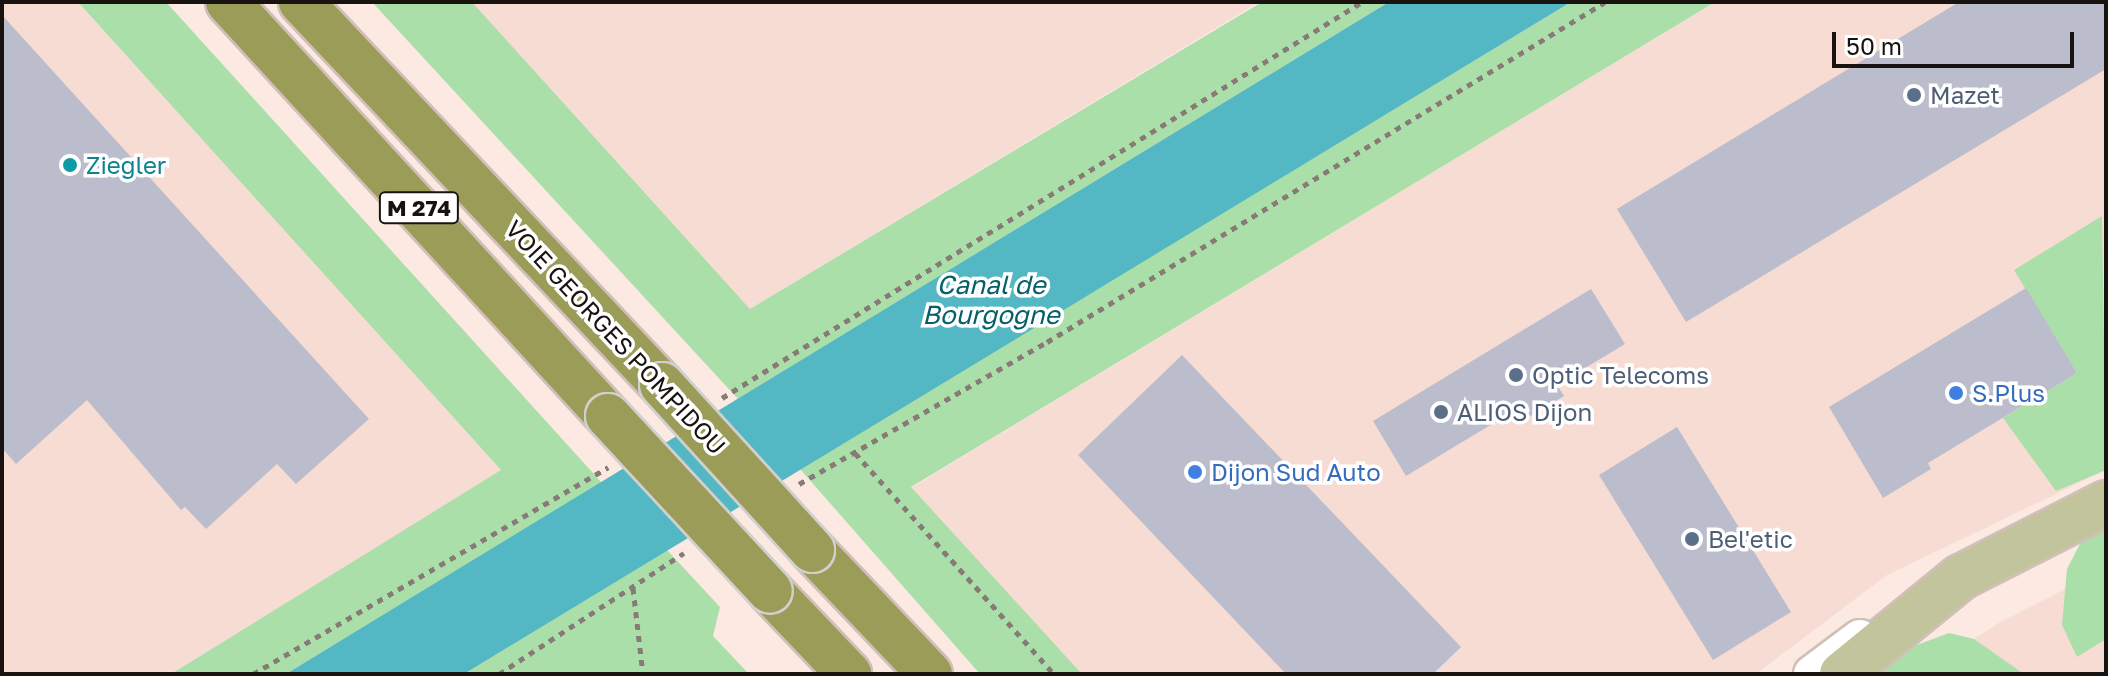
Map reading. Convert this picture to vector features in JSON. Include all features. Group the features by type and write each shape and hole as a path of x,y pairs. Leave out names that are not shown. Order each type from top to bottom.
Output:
{"highway":[{"name":"M 274","path":"228,2 849,674"},
{"name":"VOIE GEORGES POMPIDOU","path":"301,2 930,674"}],"main road":[{"path":"1842,674 1905,618 2007,550 2106,503"}],"street":[{"path":"1812,674 1849,643 1905,618"}],"path":[{"path":"712,404 1362,2"},
{"path":"795,486 855,453 1605,2"},
{"path":"855,453 1054,674"},
{"path":"253,674 618,461"},
{"path":"499,674 693,547"},
{"path":"633,588 643,674"}],"shaded area":[{"path":"2,2 78,2 501,470 171,674 2,674"},
{"path":"472,2 1259,2 750,309"},
{"path":"1715,2 2106,2 2106,470 1887,575 1756,674 1082,674 911,488"},
{"path":"2106,568 2106,674 1921,674 1997,624"}],"green space":[{"path":"78,2 166,2 602,483 286,674 171,674 501,470"},
{"path":"372,2 472,2 750,309 1262,2 1389,2 738,399"},
{"path":"1571,2 1715,2 911,487 1082,674 980,674 800,469"},
{"path":"2102,216 2106,470 2056,491 2003,418 2077,373 2014,270"},
{"path":"2106,529 2106,639 2077,657 2062,625 2067,569 2082,540"},
{"path":"667,550 720,607 713,636 749,674 464,674"},
{"path":"1949,633 1974,639 2024,674 1881,674 1914,646"}],"water":[{"name":"Canal de Bourgogne","path":"1389,2 1571,2 464,674 286,674"}],"building":[{"path":"1959,2 2106,2 2106,69 1686,322 1617,209"},
{"name":"Ziegler","path":"2,15 369,419 296,484 277,464 206,529 185,507 181,510 87,400 16,464 2,448"},
{"path":"2026,288 2077,373 1928,463 1931,469 1883,498 1829,407"},
{"path":"1591,289 1625,344 1557,385 1564,396 1519,423 1512,412 1406,476 1373,421"},
{"path":"1182,355 1461,647 1433,674 1286,674 1078,455"},
{"path":"1677,427 1791,612 1713,660 1599,475"}],"place":[{"name":"Mazet","path":"1914,95"},
{"name":"Ziegler","path":"70,165"},
{"name":"Optic Telecoms","path":"1516,375"},
{"name":"S.Plus","path":"1956,393"},
{"name":"ALIOS Dijon","path":"1441,412"},
{"name":"Dijon Sud Auto","path":"1195,472"},
{"name":"Bel'etic","path":"1692,539"}]}
